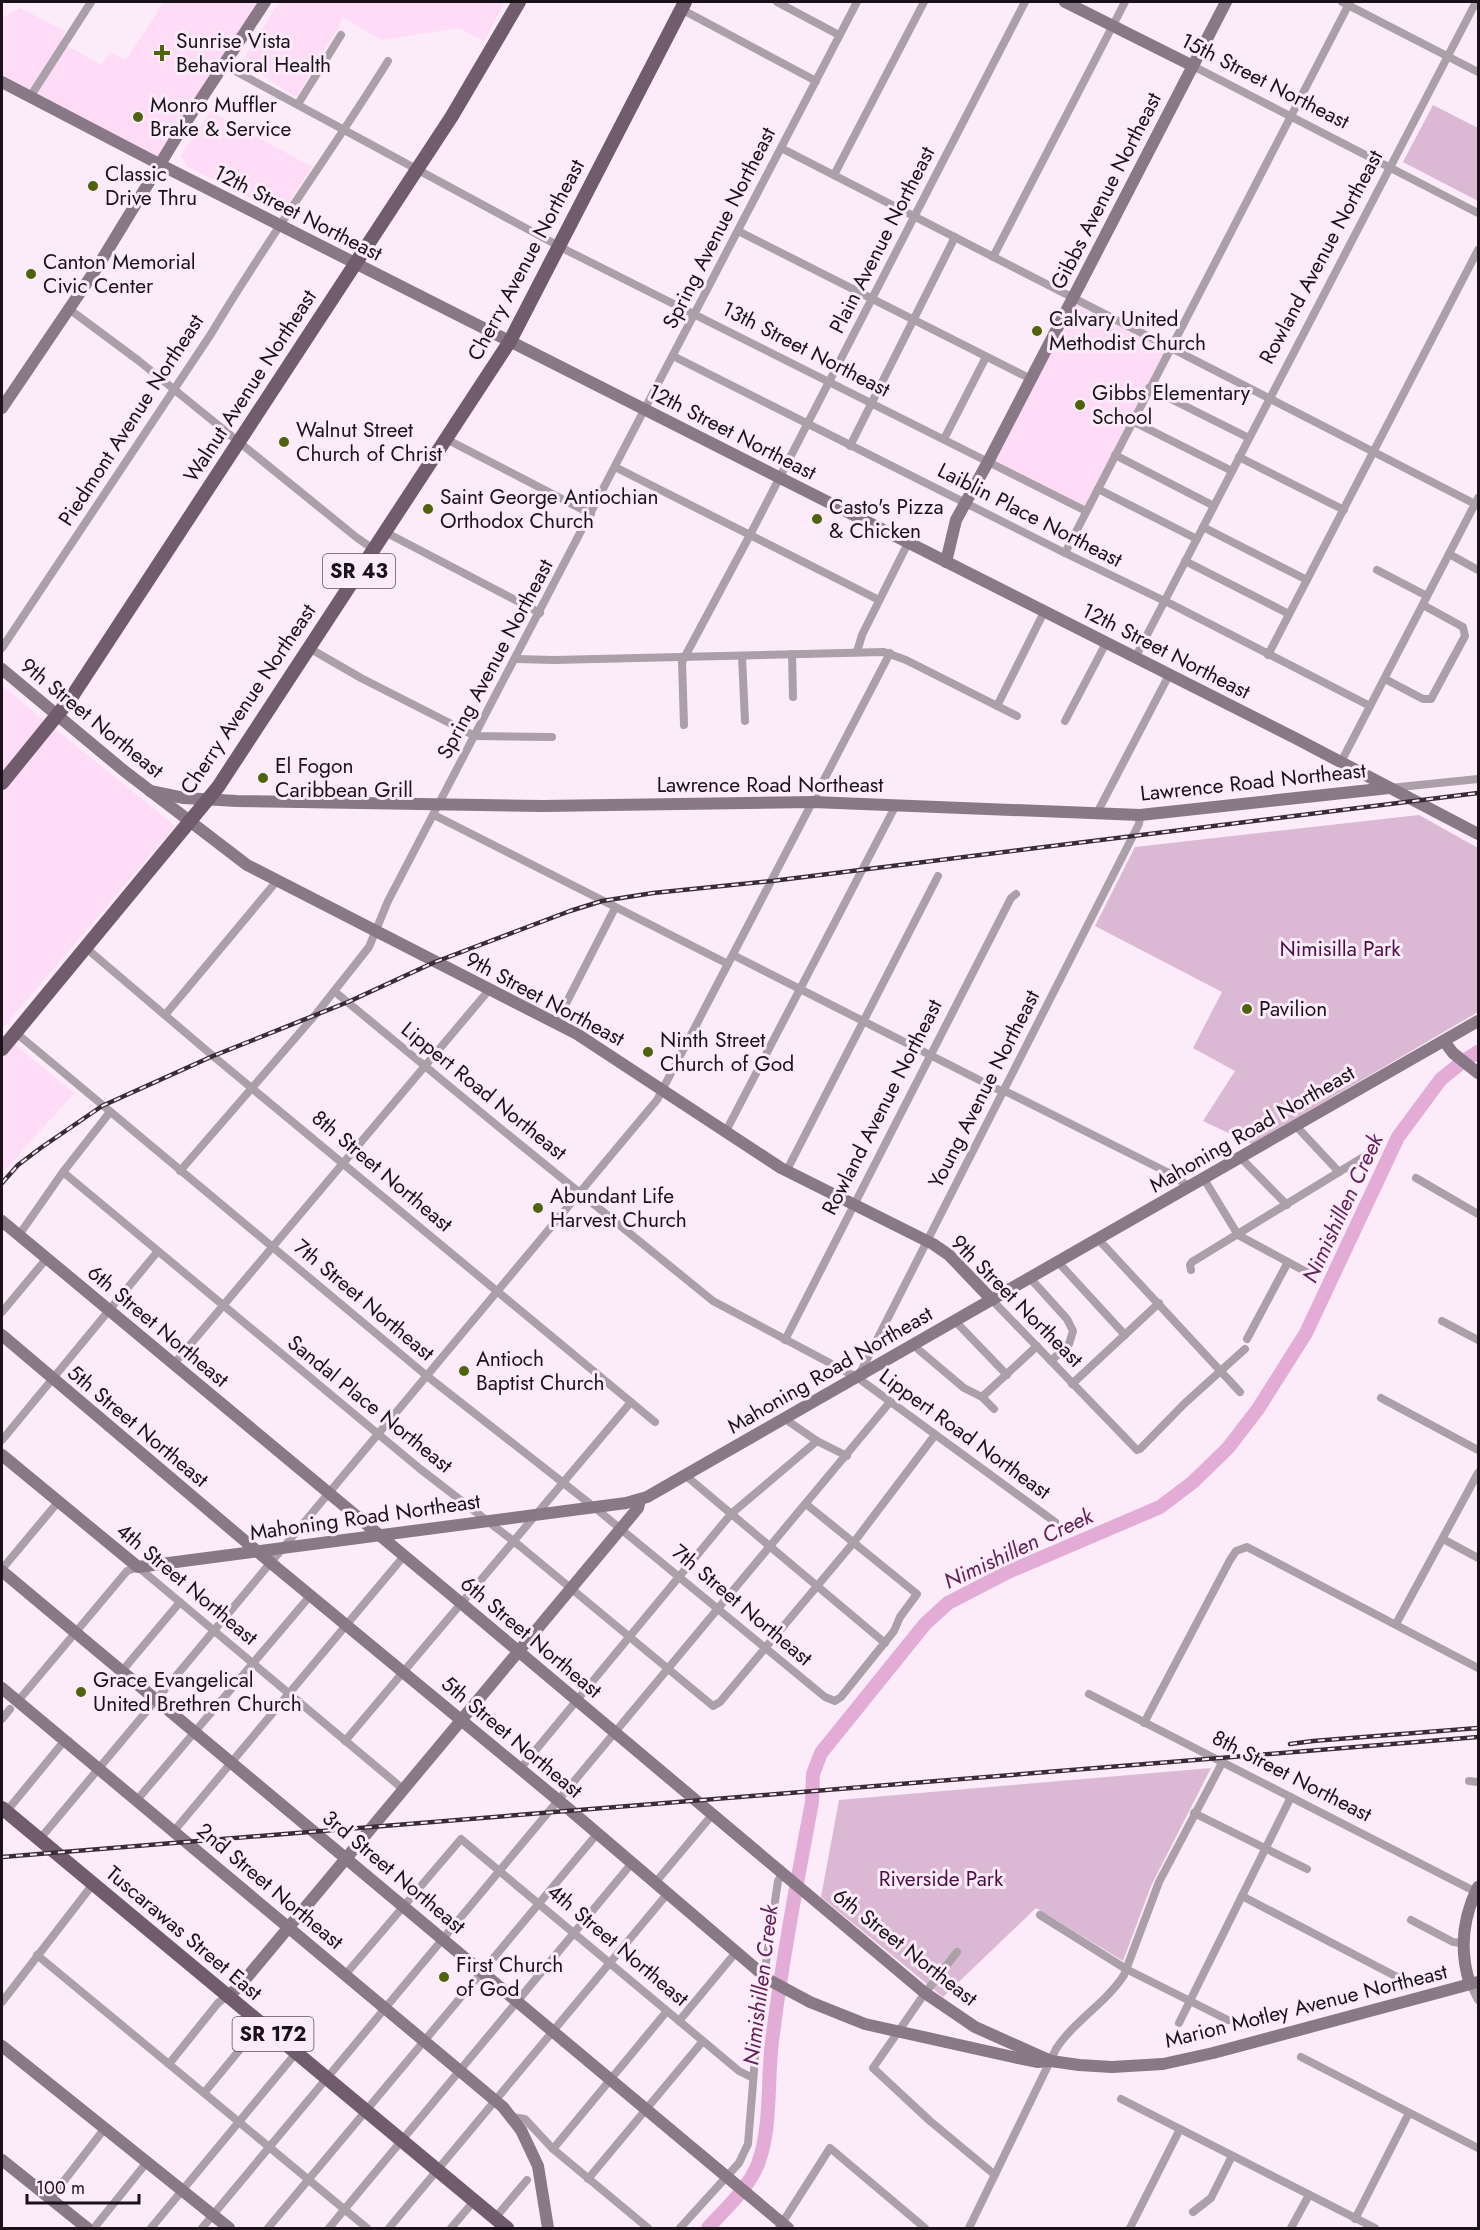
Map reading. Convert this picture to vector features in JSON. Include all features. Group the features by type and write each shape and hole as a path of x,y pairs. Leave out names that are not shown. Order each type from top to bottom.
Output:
{"main road":[{"name":"Walnut Avenue Northeast","path":"2,783 58,716 418,168 472,84 519,2"},
{"name":"Cherry Avenue Northeast","path":"2,1049 207,799 510,341 683,5"},
{"name":"Tuscarawas Street East","path":"4,1810 502,2225"}],"street":[{"path":"30,97 91,2"},
{"path":"2,408 98,266 159,164 265,2"},
{"path":"777,2 840,35"},
{"name":"Spring Avenue Northeast","path":"180,1171 316,1014 369,947 388,901 857,2"},
{"path":"834,175 924,2"},
{"name":"Plain Avenue Northeast","path":"684,725 682,662 1026,2"},
{"name":"15th Street Northeast","path":"1065,2 1479,213"},
{"path":"993,257 1125,2"},
{"name":"Gibbs Avenue Northeast","path":"946,562 956,520 1226,2"},
{"name":"Rowland Avenue Northeast","path":"1135,658 1476,2"},
{"path":"1065,553 1347,3 1479,72"},
{"path":"683,5 816,81"},
{"path":"298,104 341,35"},
{"name":"Piedmont Avenue Northeast","path":"2,648 388,61"},
{"name":"13th Street Northeast","path":"224,65 559,246 1086,511"},
{"name":"12th Street Northeast","path":"2,82 159,164 1479,834"},
{"path":"781,148 1374,452 1477,501 1341,762"},
{"path":"738,231 1031,379"},
{"path":"849,446 955,237"},
{"path":"1268,655 1479,250"},
{"path":"69,309 174,389 373,549"},
{"name":"Laiblin Place Northeast","path":"673,356 1370,706"},
{"path":"944,440 986,357"},
{"path":"1149,388 1249,438"},
{"path":"1132,421 1232,471"},
{"path":"446,439 591,514"},
{"path":"1115,455 1214,506"},
{"path":"1239,457 1344,510"},
{"path":"615,467 879,600"},
{"path":"1098,489 1197,539"},
{"path":"1203,527 1307,580"},
{"path":"385,531 540,613"},
{"path":"857,652 857,644 908,543"},
{"path":"1449,554 1479,570"},
{"path":"1185,561 1289,614"},
{"path":"1377,570 1427,596"},
{"path":"1385,679 1429,700 1445,675 1466,631 1463,627 1423,605"},
{"path":"997,706 1044,612"},
{"path":"1065,721 1106,643"},
{"path":"309,648 475,736 552,737"},
{"path":"516,659 890,653 1017,716"},
{"path":"39,1840 657,1100 890,653"},
{"path":"792,654 793,698"},
{"path":"742,656 745,721"},
{"name":"9th Street Northeast","path":"2,669 150,791 247,865 276,882 556,1023 583,1038 787,1170 927,1240 949,1255 1137,1450 1221,1371"},
{"path":"1097,813 1169,675"},
{"path":"1389,788 1479,779"},
{"name":"Lawrence Road Northeast","path":"150,791 170,796 207,799 436,810 813,802 1140,815 1389,788"},
{"path":"726,1131 896,805"},
{"path":"436,810 615,908 728,964"},
{"name":"Young Avenue Northeast","path":"858,1378 1138,824 1140,815"},
{"path":"787,1170 939,876"},
{"path":"165,1015 276,882"},
{"name":"Rowland Avenue Northeast","path":"785,1340 1011,898 1016,894"},
{"path":"556,1023 615,908"},
{"name":"8th Street Northeast","path":"86,948 655,1422"},
{"path":"733,955 1173,1175 1189,1187"},
{"path":"173,1365 489,990"},
{"name":"Lippert Road Northeast","path":"334,991 713,1301 858,1378 1055,1522"},
{"name":"Mahoning Road Northeast","path":"138,1567 640,1500 858,1378 1479,1021"},
{"name":"7th Street Northeast","path":"15,1032 427,1376 621,1528 825,1697 835,1701 840,1699 885,1643"},
{"path":"1444,1041 1453,1053 1479,1073"},
{"path":"19,1235 63,1172 110,1113"},
{"path":"1296,1126 1339,1172"},
{"path":"1191,1270 1192,1262 1370,1153"},
{"path":"1241,1158 1287,1204"},
{"name":"Sandal Place Northeast","path":"63,1172 378,1434 513,1541 713,1706 720,1702 766,1647"},
{"path":"1416,1178 1479,1214"},
{"path":"1204,1179 1238,1235 1312,1275"},
{"name":"6th Street Northeast","path":"2,1221 925,1993 975,2027 1051,2061"},
{"path":"1098,1239 1239,1392"},
{"path":"2,1440 158,1251"},
{"path":"2,1312 46,1258"},
{"path":"1058,1262 1125,1335"},
{"path":"1247,1339 1288,1262"},
{"path":"1030,1278 1067,1319 1073,1331 1069,1344 1051,1361"},
{"path":"1072,1384 1159,1303"},
{"path":"955,1321 1006,1375"},
{"path":"1442,1321 1479,1340"},
{"name":"5th Street Northeast","path":"2,1335 310,1596 558,1800 766,1978 796,1996 851,2020 1037,2062 1051,2061"},
{"path":"913,1345 964,1388 982,1397 994,1409"},
{"path":"982,1397 1036,1346"},
{"path":"1221,1371 1245,1349"},
{"path":"1381,1398 1479,1450"},
{"path":"345,1741 631,1402"},
{"path":"202,2229 890,1402"},
{"path":"785,1419 817,1441 847,1456"},
{"path":"766,1647 854,1542 935,1435"},
{"path":"520,1769 731,1514 817,1441"},
{"name":"4th Street Northeast","path":"2,1455 403,1789"},
{"path":"1396,1624 1479,1473"},
{"path":"685,1476 885,1643 917,1594 806,1504"},
{"path":"169,2064 218,2002 238,1988 462,1720 638,1508 640,1500"},
{"path":"2,1570 58,1502"},
{"path":"1443,1539 1479,1558"},
{"path":"1144,1723 1230,1560 1240,1548 1247,1546 1479,1668"},
{"path":"174,1831 404,1556"},
{"path":"2,1719 127,1571 138,1567"},
{"name":"3rd Street Northeast","path":"2,1570 646,2109 783,2227"},
{"path":"137,1800 310,1596"},
{"path":"122,1671 180,1602"},
{"name":"2nd Street Northeast","path":"2,1688 14,1705 65,1740 99,1768 424,2040 512,2117 526,2139 538,2166 548,2229"},
{"name":"8th Street Northeast","path":"1089,1694 1478,1890"},
{"path":"4,1810 65,1740"},
{"path":"969,2229 1051,2061 1069,2032 1117,1985 1126,1970 1160,1882 1222,1763"},
{"path":"1179,2023 1291,1797"},
{"path":"1194,1813 1307,1869"},
{"path":"656,1883 712,1815"},
{"path":"268,2229 597,1834"},
{"name":"4th Street Northeast","path":"404,1906 461,1839 739,2071 753,2078"},
{"path":"328,2229 632,1863"},
{"path":"680,2229 729,2179 742,2159 748,2144 753,2078 778,1881 784,1875"},
{"path":"2,2002 93,1884"},
{"name":"Marion Motley Avenue Northeast","path":"1051,2061 1112,2067 1163,2064 1213,2053 1474,1983 1462,1943 1468,1912 1478,1890"},
{"path":"389,2229 668,1893"},
{"path":"1242,1896 1399,1978"},
{"path":"345,1975 404,1906"},
{"path":"1040,1915 1126,1970 1228,2020"},
{"path":"1411,1920 1453,1942 1462,1943"},
{"path":"679,2021 737,1951"},
{"path":"957,1952 925,1993 873,2068 930,2121 995,2175"},
{"path":"37,1956 368,2229"},
{"path":"1474,1983 1479,2000"},
{"path":"553,2149 667,2011"},
{"path":"204,2093 261,2024"},
{"path":"588,2179 703,2041"},
{"path":"2,2046 229,2229"},
{"path":"151,2229 296,2054"},
{"path":"1300,2057 1479,2148"},
{"path":"1121,2099 1375,2229"},
{"path":"1356,2219 1409,2113"},
{"name":"2nd Street Northeast","path":"512,2117 525,2120 553,2149 648,2229"},
{"path":"50,2199 105,2128"},
{"path":"1130,2229 1180,2129"},
{"path":"783,2227 830,2148 925,2229"},
{"path":"1193,2212 1211,2198 1232,2156"},
{"path":"2,2160 87,2229"},
{"path":"94,2229 147,2162"},
{"path":"502,2225 527,2180"},
{"path":"1291,2229 1309,2195"},
{"path":"451,2229 474,2201"}],"shaded area":[{"path":"164,2 261,2 157,160 2,78 2,18 20,8 65,31 60,42 102,65 110,52 126,60"},
{"path":"279,2 505,2 484,41 459,28 381,40 344,18 296,97 242,62"},
{"path":"210,111 312,167 282,212 188,167 181,156"},
{"name":"Gibbs Elementary School","path":"1073,299 1169,348 1085,509 990,461"},
{"path":"2,686 175,826 2,1029"},
{"path":"2,1034 74,1093 2,1173"}],"green space":[{"path":"1433,105 1478,128 1478,201 1403,162"},
{"name":"Nimisilla Park","path":"1419,815 1478,848 1478,1012 1252,1144 1203,1121 1235,1071 1193,1048 1222,992 1095,926 1135,847"},
{"name":"Riverside Park","path":"1211,1768 1151,1886 1123,1961 1036,1908 943,1997 821,1897 839,1800"}],"waterway":[{"name":"Nimishillen Creek","path":"708,2228 748,2182 758,2164 762,2149 780,1981 812,1802 813,1774 821,1753 925,1624 948,1603 1008,1572 1160,1507 1193,1482 1228,1448 1258,1409 1306,1333 1398,1137 1441,1079 1478,1052"}],"railway":[{"path":"2,1183 18,1165 102,1106 213,1056 348,1002 435,962 602,901 1478,793"},
{"path":"1290,1744 1478,1728"},
{"path":"2,1857 1478,1737"}],"place":[{"name":"Sunrise Vista Behavioral Health","path":"162,53"},
{"name":"Monro Muffler Brake & Service","path":"138,117"},
{"name":"Classic Drive Thru","path":"93,186"},
{"name":"Canton Memorial Civic Center","path":"31,274"},
{"name":"Calvary United Methodist Church","path":"1037,331"},
{"name":"Gibbs Elementary School","path":"1080,405"},
{"name":"Walnut Street Church of Christ","path":"284,442"},
{"name":"Saint George Antiochian Orthodox Church","path":"428,509"},
{"name":"Casto's Pizza & Chicken","path":"817,519"},
{"name":"El Fogon Caribbean Grill","path":"263,778"},
{"name":"Pavilion","path":"1247,1009"},
{"name":"Ninth Street Church of God","path":"648,1052"},
{"name":"Abundant Life Harvest Church","path":"538,1208"},
{"name":"Antioch Baptist Church","path":"464,1371"},
{"name":"Grace Evangelical United Brethren Church","path":"81,1692"},
{"name":"First Church of God","path":"444,1977"}]}
